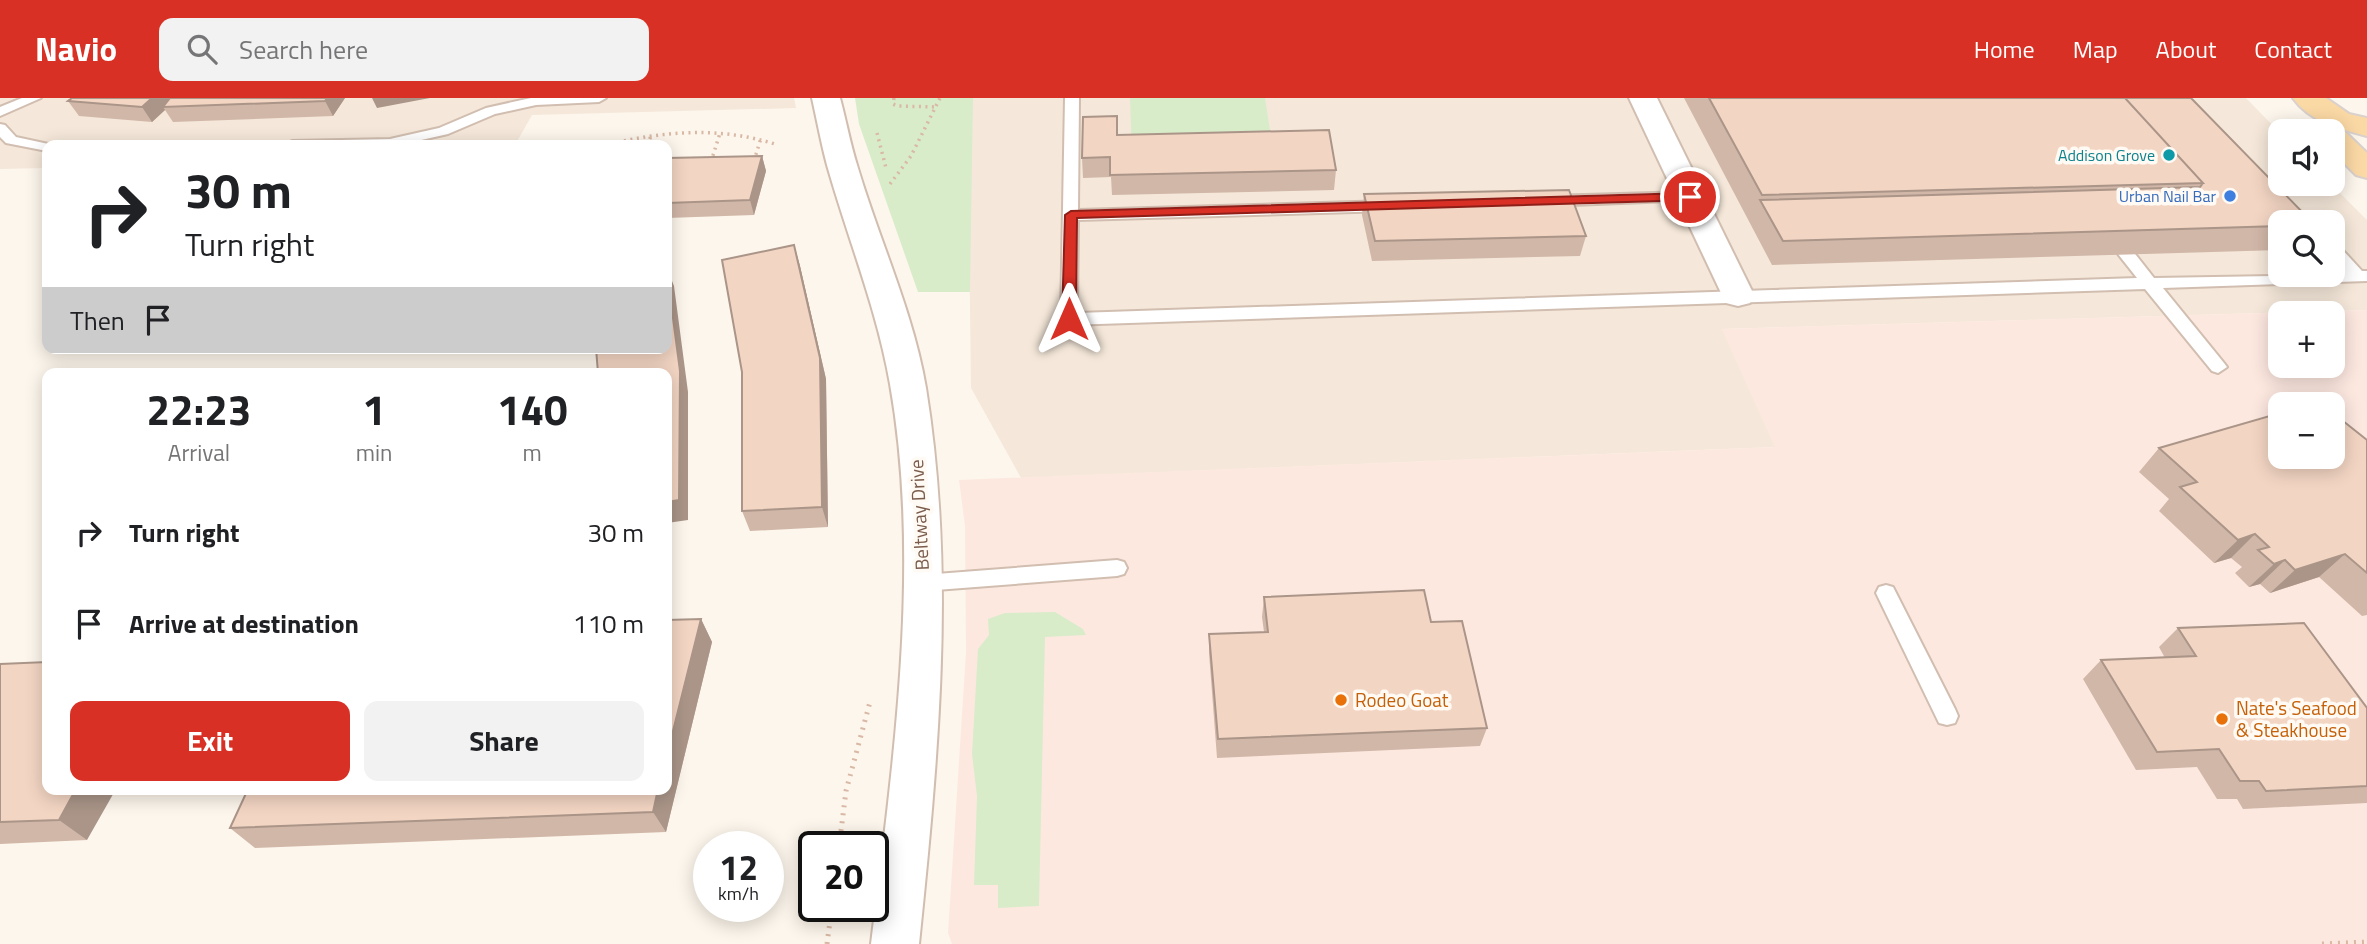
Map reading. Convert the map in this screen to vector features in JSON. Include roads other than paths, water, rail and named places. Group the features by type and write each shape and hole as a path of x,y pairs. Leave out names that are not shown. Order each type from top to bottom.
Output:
{"main road":[{"path":"2293,98 2315,119"},
{"path":"2307,98 2339,120 2367,127"},
{"path":"2345,148 2367,169"}],"street":[{"name":"Beltway Drive","path":"826,98 842,165 892,317 908,386 919,474 923,583 915,763 895,944"},
{"path":"1643,98 1738,295"}],"lane":[{"path":"0,111 34,98"},
{"path":"403,140 443,131 491,111 536,101 599,98"},
{"path":"1072,98 1069,319 2362,276"},
{"path":"0,128 11,140 42,146"},
{"path":"1532,201 1690,197"},
{"path":"1071,215 1406,205"},
{"path":"2126,254 2218,367"},
{"path":"2345,261 2362,276"},
{"path":"923,583 1117,568"},
{"path":"1886,593 1947,716"}],"place":[{"name":"Addison Grove","path":"2169,155"},
{"name":"Urban Nail Bar","path":"2230,196"},
{"name":"Rodeo Goat","path":"1341,700"},
{"name":"Nate's Seafood & Steakhouse","path":"2222,719"}]}
